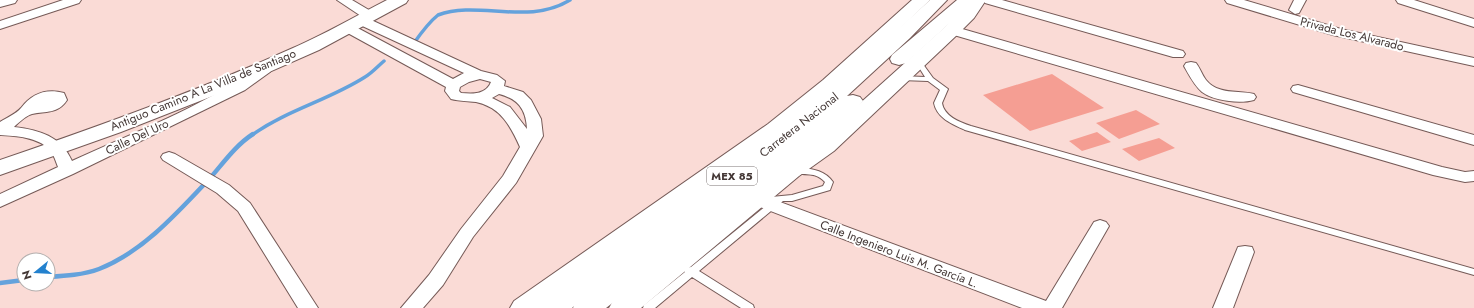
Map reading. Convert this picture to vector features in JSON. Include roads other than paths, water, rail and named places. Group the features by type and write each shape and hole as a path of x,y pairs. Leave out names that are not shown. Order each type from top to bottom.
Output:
{"main road":[{"name":"MEX 85","path":"524,308 775,128 830,84 922,0"},
{"name":"Carretera Nacional","path":"552,308 700,201 827,104 914,45 939,0"},
{"name":"Carretera Nacional","path":"587,308 815,135 914,45 967,0"},
{"name":"MEX 85","path":"623,308 686,268 769,201 791,171 826,146 901,78 914,45 952,30 968,14 978,0"},
{"name":"Antiguo Camino A La Villa de Santiago","path":"0,168 57,148 270,65 360,21 395,1"}],"street":[{"path":"0,3 11,0"},
{"path":"0,25 74,0"},
{"path":"343,0 360,21 453,86"},
{"path":"989,0 1178,54 1188,54 1200,60 1199,64 1191,66 1207,89 1222,94 1249,97"},
{"name":"Privada Los Alvarado","path":"1232,0 1338,32 1474,62"},
{"path":"1402,0 1474,23"},
{"path":"360,21 479,75"},
{"path":"952,30 1440,171 1465,177 1474,176"},
{"name":"Calle Del Uro","path":"0,201 209,103 240,87 270,65"},
{"path":"477,98 492,93 496,88 498,81 491,76 479,75 463,78 453,86 452,91 456,96 477,98 505,109 523,131 528,147"},
{"path":"411,308 436,280 467,233 510,179 535,136 531,111 518,95 496,88"},
{"path":"1298,89 1473,142"},
{"path":"0,129 29,109"},
{"path":"0,129 32,135 57,148 67,170"},
{"path":"169,157 208,180 244,206 308,308"},
{"name":"Calle Ingeniero Luis M. García L.","path":"769,201 1043,308"},
{"path":"1052,308 1100,226"},
{"path":"1223,308 1245,252"}],"lane":[{"path":"914,45 930,80"},
{"path":"901,78 930,80 944,89 938,103 941,111 954,121 968,128 1474,272"},
{"path":"769,201 810,194 827,188 829,182 825,176 813,172 791,171"},
{"path":"686,268 749,308"},
{"name":"MEX 85","path":"648,308 686,268"}],"waterway":[{"path":"414,43 438,15 453,11 470,10 520,12 537,11 554,7 570,0"},
{"path":"252,135 265,126 351,85 368,75 384,61"},
{"path":"56,276 87,273 115,262 131,252 173,217 236,148 253,134"},
{"path":"0,283 16,281"}]}
